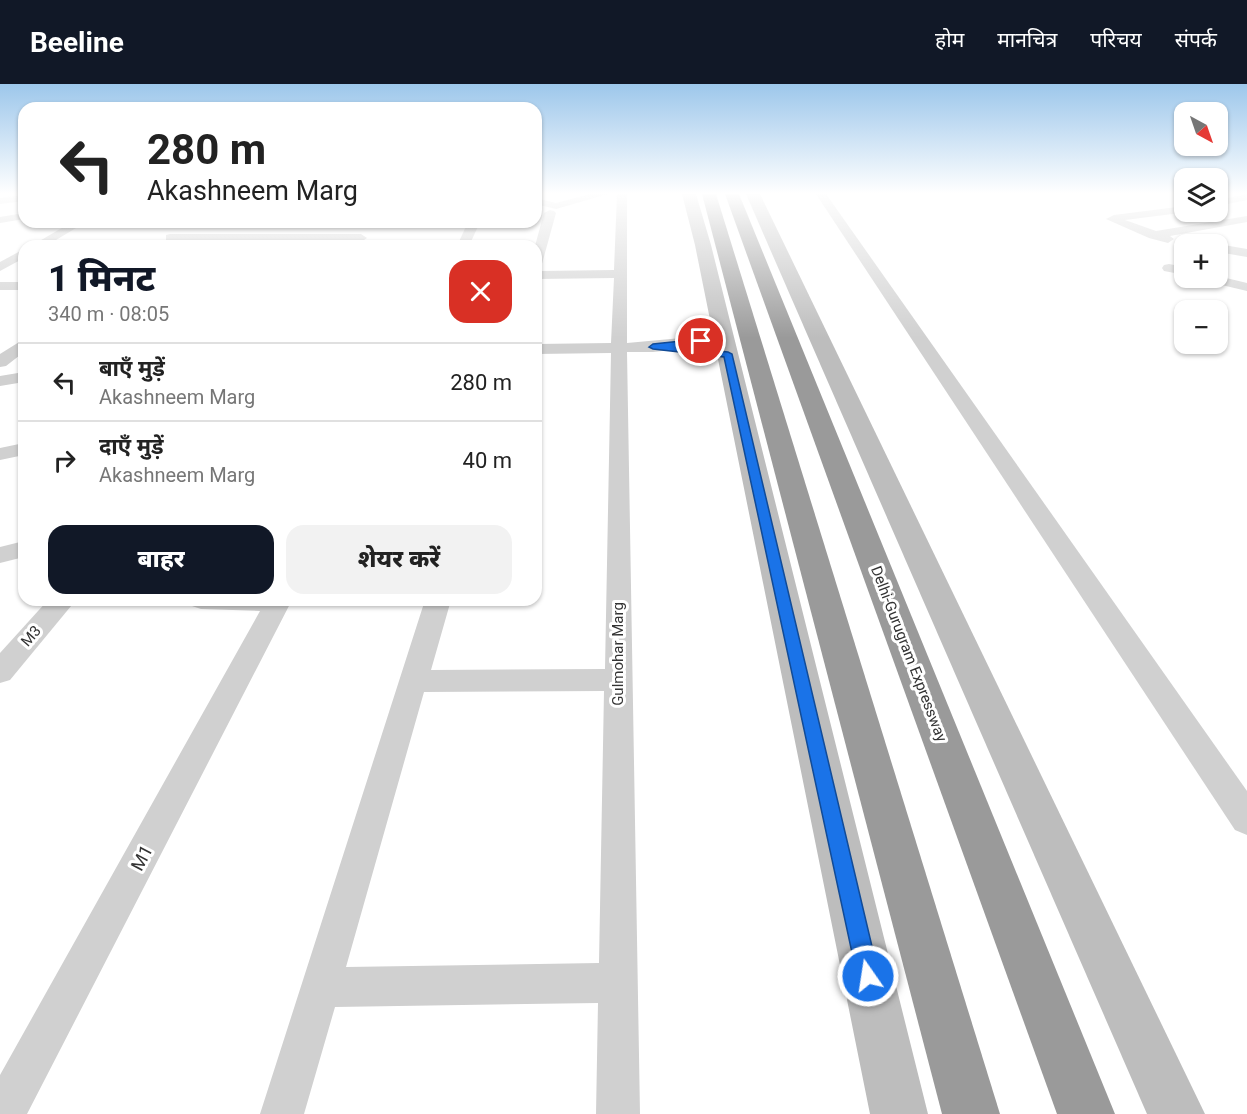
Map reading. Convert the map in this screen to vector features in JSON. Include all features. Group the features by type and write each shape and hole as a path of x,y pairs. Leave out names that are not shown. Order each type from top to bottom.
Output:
{"highway":[{"path":"723,242 970,1114"},
{"name":"Delhi-Gurugram Expressway","path":"750,242 1086,1114"}],"main road":[{"path":"703,242 899,1114"},
{"path":"775,242 1176,1114"}],"street":[{"name":"Gulmohar Marg","path":"618,1114 621,242"},
{"path":"854,242 1247,819"},
{"path":"1228,250 1247,253"},
{"path":"0,267 18,256"},
{"path":"1169,268 1174,269"},
{"path":"1228,269 1247,273"},
{"path":"542,275 621,274"},
{"path":"1228,282 1247,287"},
{"path":"0,286 18,286"},
{"path":"542,349 726,346"},
{"path":"0,362 18,348"},
{"path":"0,381 18,378"},
{"path":"0,454 18,450"},
{"path":"0,555 18,550"},
{"name":"M3","path":"0,672 58,606"},
{"name":"M1","path":"3,1114 275,606"},
{"path":"282,1114 436,606"},
{"path":"414,681 618,680"},
{"path":"321,987 617,983"}],"route":[{"path":"701,341 653,347 728,354 868,976"}]}
